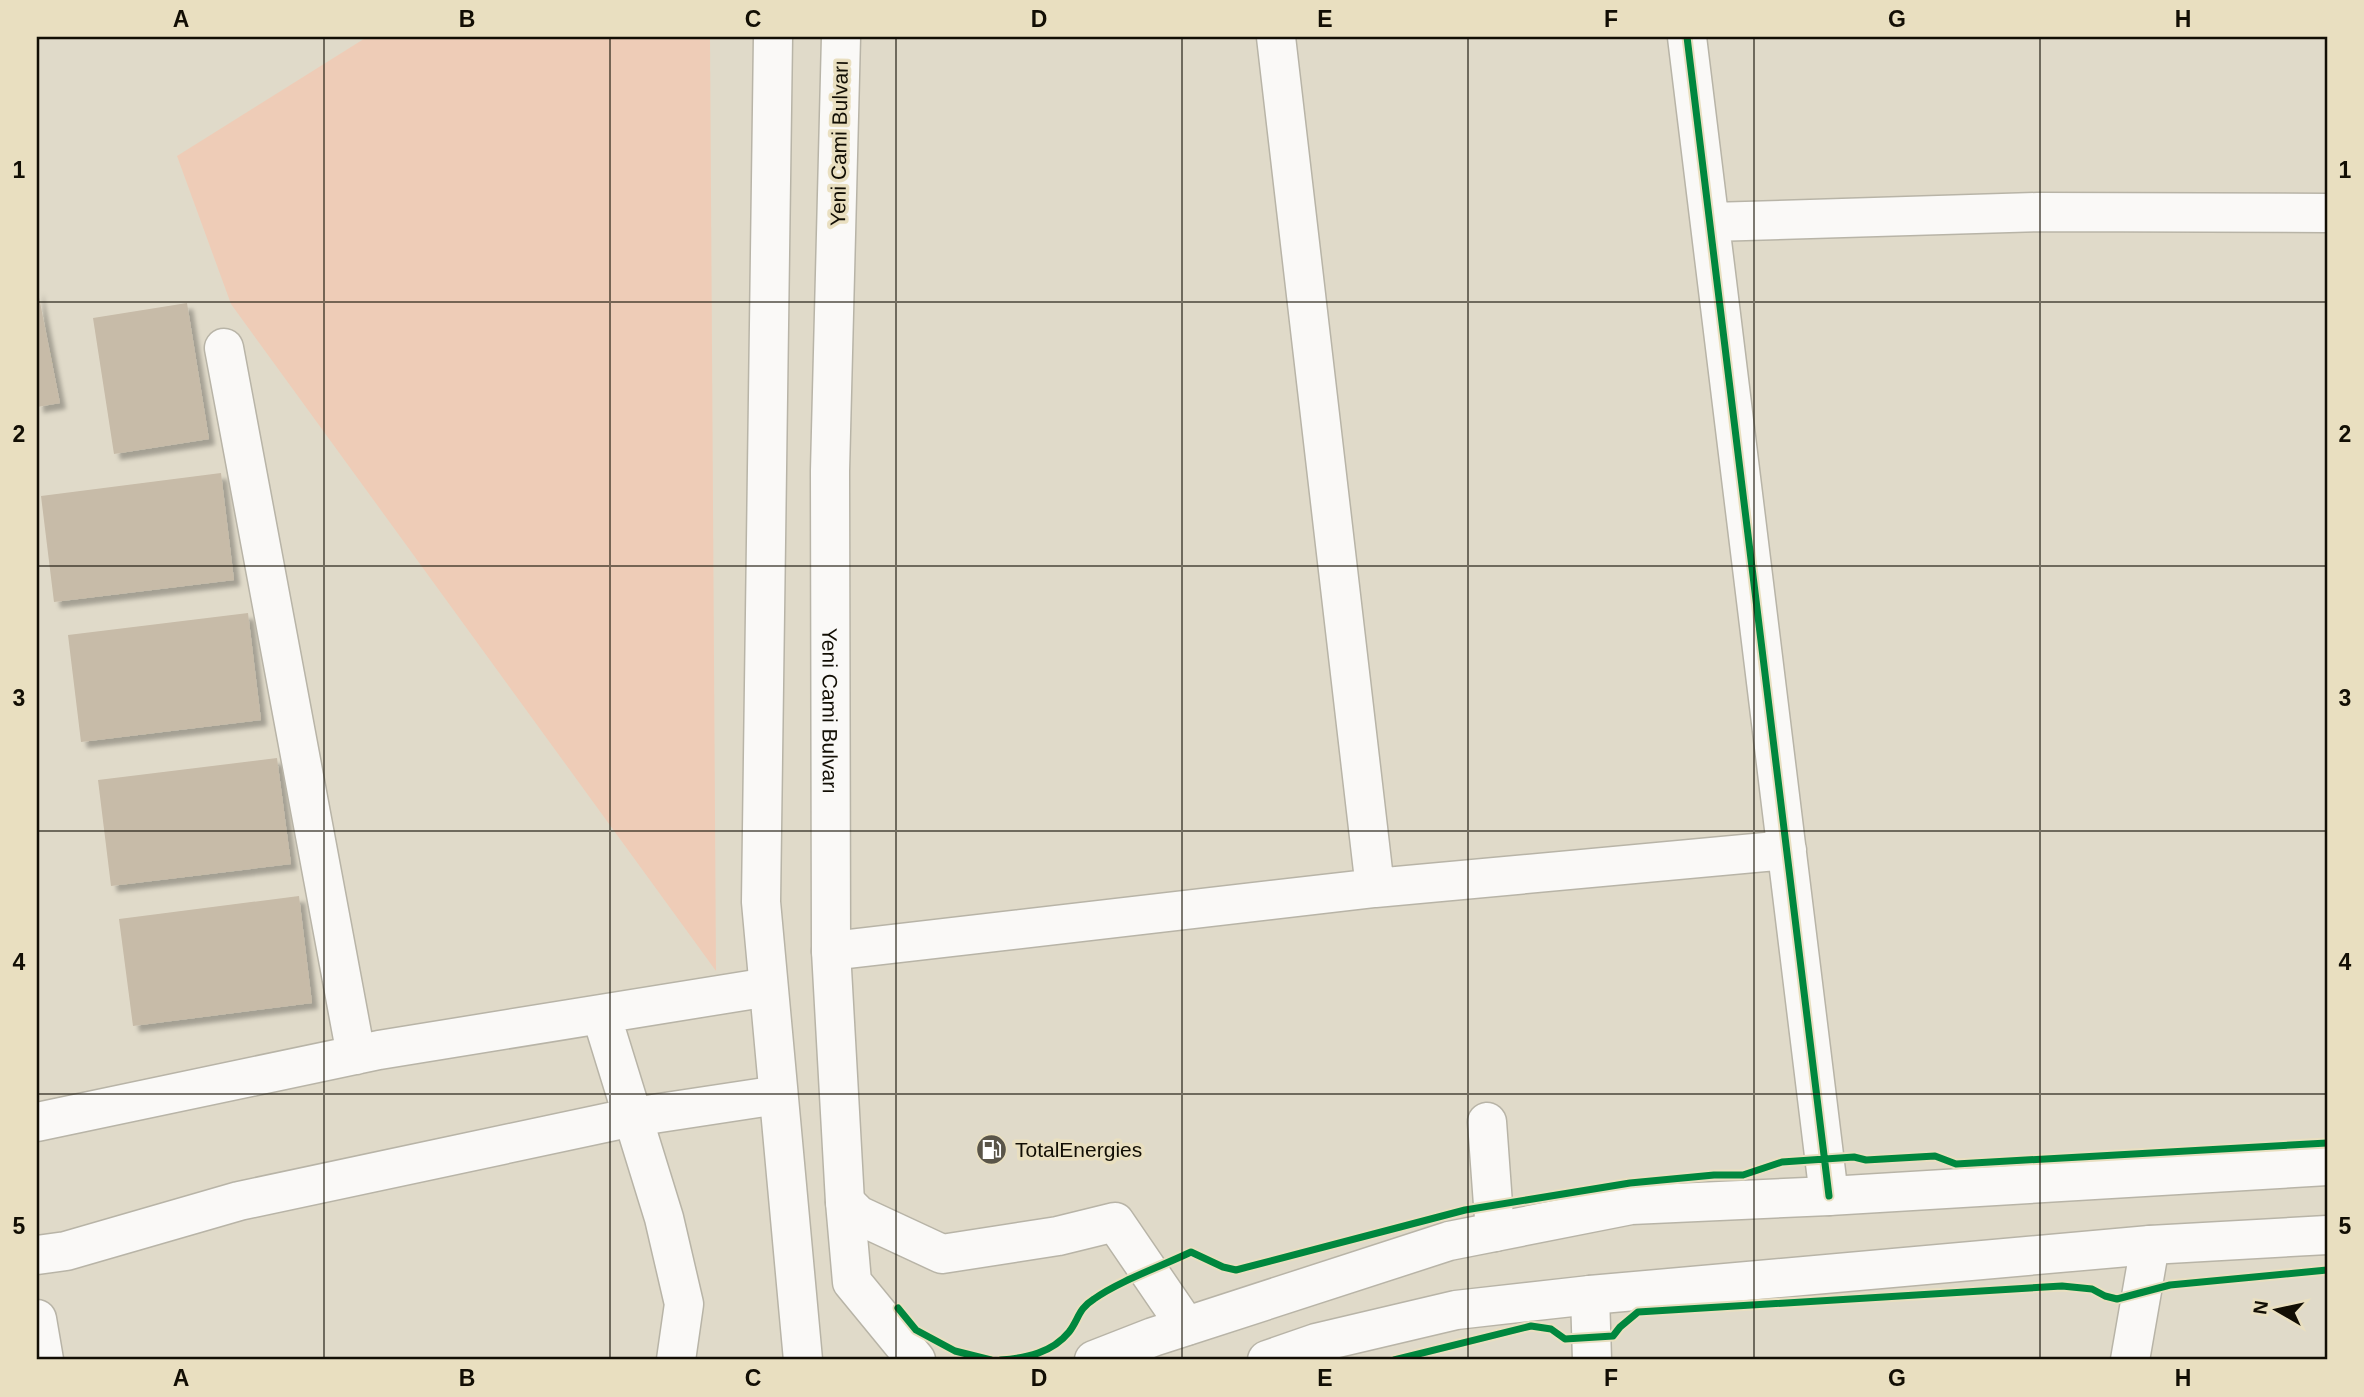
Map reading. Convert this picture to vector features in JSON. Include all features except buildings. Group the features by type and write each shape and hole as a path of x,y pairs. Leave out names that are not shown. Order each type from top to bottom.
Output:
{"street":[{"path":"773,37 761,902 803,1360"},
{"name":"Yeni Cami Bulvarı","path":"841,37 830,471 831,951 845,1202 852,1282 916,1360"},
{"path":"1276,37 1375,888"},
{"path":"1688,37 1829,1196"},
{"path":"1711,222 2038,212 2327,213"},
{"path":"224,348 356,1055"},
{"path":"831,951 1375,888 1787,850"},
{"path":"37,1122 356,1055 768,987"},
{"path":"601,1014 664,1217 684,1304 676,1360"},
{"path":"37,1255 66,1251 239,1201 633,1117 778,1095"},
{"path":"1487,1122 1495,1232"},
{"path":"1094,1360 1186,1326 1449,1241 1631,1205 2327,1166"},
{"path":"845,1202 858,1215 942,1254 1058,1236 1115,1222 1186,1326"},
{"path":"1267,1360 1316,1343 1456,1310 1590,1295 2150,1245 2327,1235"},
{"path":"2130,1360 2150,1245"},
{"path":"1590,1295 1592,1360"},
{"path":"37,1319 44,1360"}],"shaded area":[{"path":"367,37 710,37 716,971 231,304 177,156"}],"cycle path":[{"path":"1687,37 1829,1196"},
{"path":"1001,1360 1047,1350 1069,1332 1082,1310 1104,1292 1191,1252 1236,1270 1465,1210 1630,1183 1743,1175 1782,1162 1854,1157 1866,1160 1935,1156 1956,1164 2327,1143"},
{"path":"1394,1360 1531,1326 1551,1329 1565,1339 1613,1336 1638,1312 2062,1286 2092,1289 2117,1299 2170,1285 2327,1270"},
{"path":"898,1308 916,1330 955,1351 991,1360"}],"place":[{"name":"TotalEnergies","path":"992,1149"}]}
